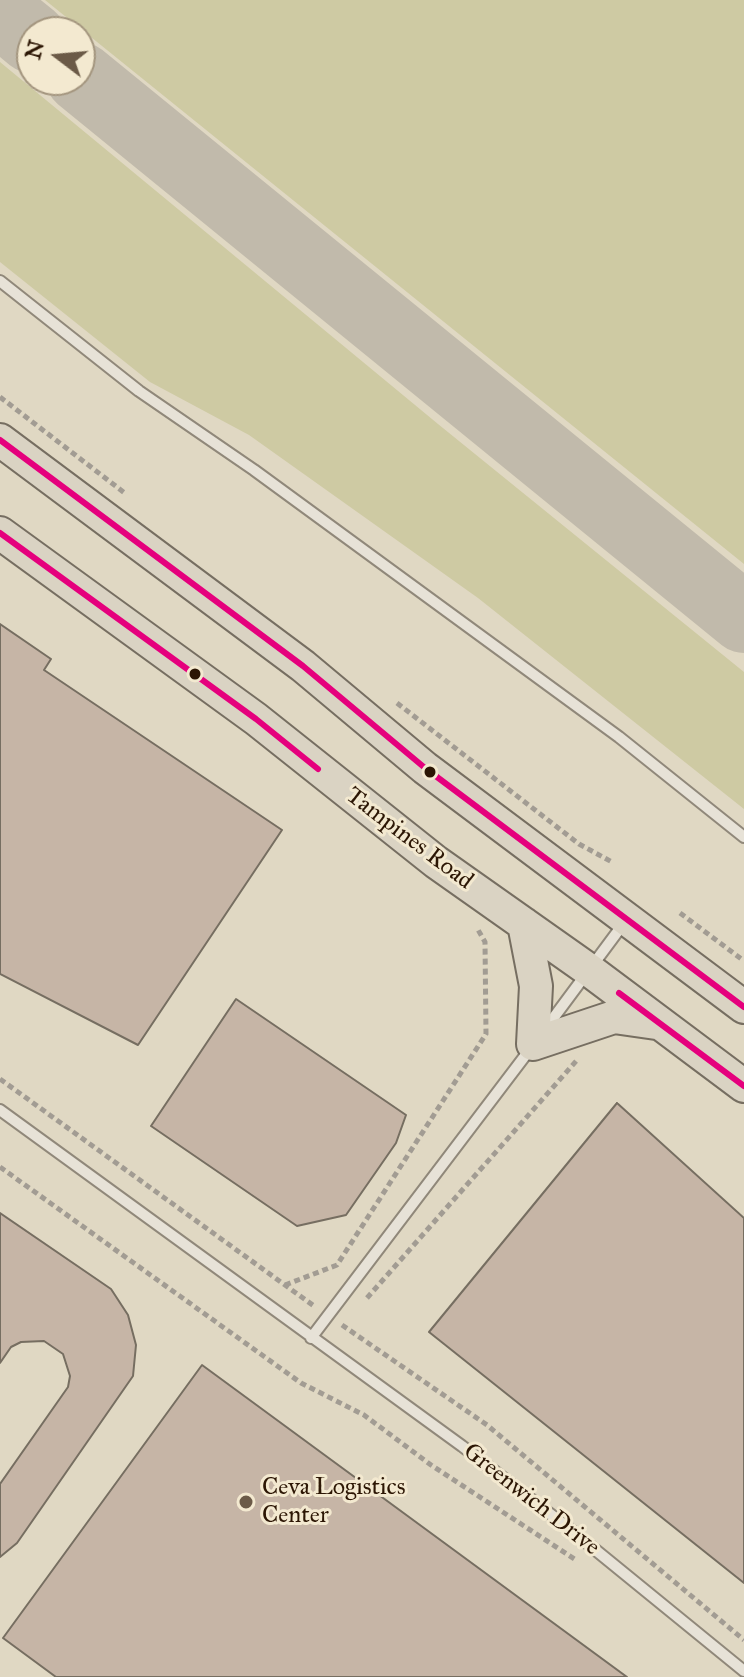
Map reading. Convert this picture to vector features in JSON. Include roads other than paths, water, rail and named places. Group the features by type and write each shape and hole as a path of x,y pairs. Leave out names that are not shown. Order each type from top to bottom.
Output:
{"main road":[{"path":"7,456 303,666 425,768 744,1007"},
{"name":"Tampines Road","path":"0,533 256,719 436,862 589,970 744,1086"},
{"path":"524,924 536,986 533,1044 614,1017 658,1023"}],"lane":[{"path":"0,281 139,391 254,470 619,737 744,837"},
{"path":"311,1338 627,918"},
{"name":"Greenwich Drive","path":"0,1110 462,1446 744,1671"}],"place":[{"name":"Ceva Logistics Center","path":"246,1502"}]}
